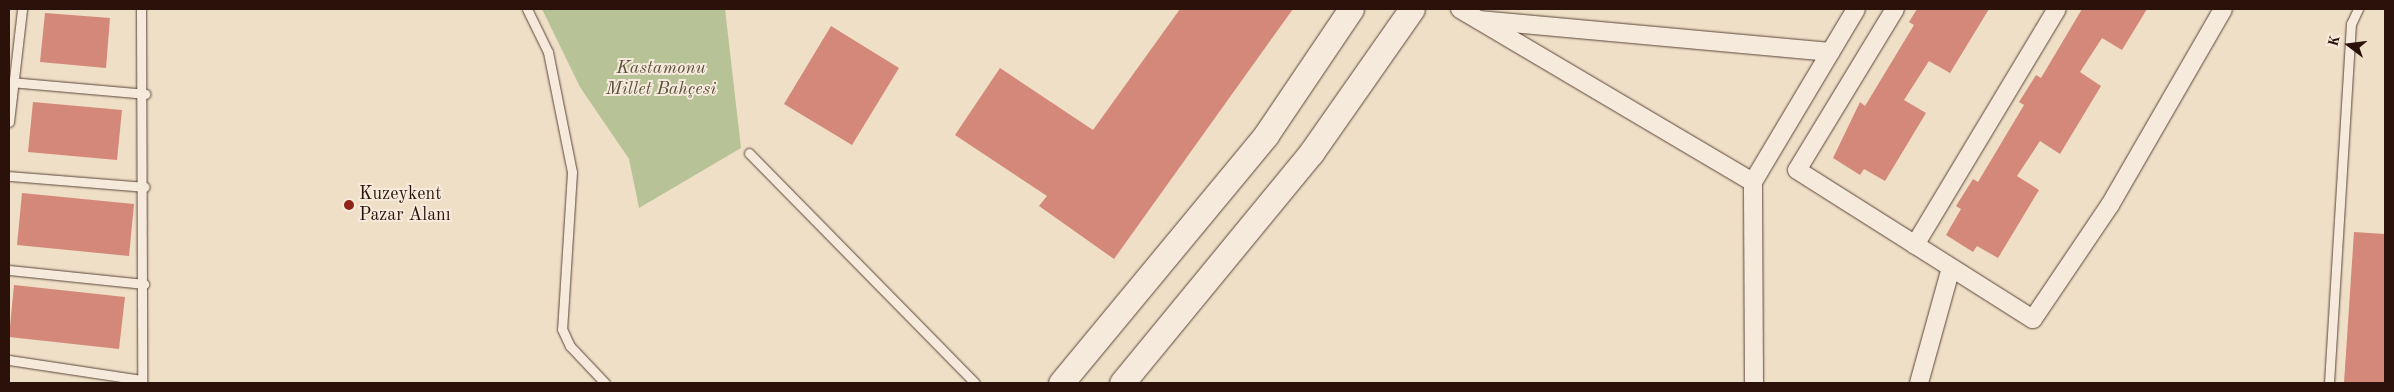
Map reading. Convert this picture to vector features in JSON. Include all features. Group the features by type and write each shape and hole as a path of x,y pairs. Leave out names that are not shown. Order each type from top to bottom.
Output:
{"main road":[{"path":"1060,383 1266,135 1351,9"},
{"path":"1122,383 1311,153 1412,9"}],"street":[{"path":"1460,9 1753,182"},
{"path":"1754,383 1753,182 1856,9"},
{"path":"1894,9 1797,170 2032,319 2110,205 2223,9"},
{"path":"1915,245 2057,9"},
{"path":"1479,20 1830,52"},
{"path":"1918,383 1951,268"}],"lane":[{"path":"9,122 11,82 22,9"},
{"path":"9,360 142,382 145,94 141,9"},
{"path":"527,9 548,52 572,172 562,329 570,346 605,383"},
{"path":"2329,383 2351,24 2358,9"},
{"path":"11,82 145,94"},
{"path":"749,153 975,383"},
{"path":"9,176 145,187"},
{"path":"9,270 144,284"}],"green space":[{"name":"Kastamonu Millet Bahçesi","path":"542,9 725,9 741,148 639,208 629,159 580,87"}],"building":[{"path":"1180,9 1293,9 1114,259 1039,206 1047,196 955,135 1000,68 1093,130"},
{"path":"1917,9 1989,9 1950,73 1929,61 1904,100 1926,113 1885,181 1864,169 1860,175 1833,158 1860,102 1865,106 1914,25 1909,22"},
{"path":"2082,9 2147,9 2122,50 2102,38 2080,72 2101,86 2060,154 2040,141 2017,176 2039,190 1998,258 1977,246 1973,252 1946,235 1961,209 1956,206 1973,179 1978,182 2024,105 2019,102 2036,75 2041,78"},
{"path":"45,13 110,18 106,68 40,62"},
{"path":"831,26 899,68 852,145 784,104"},
{"path":"33,102 122,110 117,160 28,152"},
{"path":"22,193 134,204 129,256 17,245"},
{"path":"2354,232 2385,234 2385,383 2344,383"},
{"path":"14,285 125,297 119,349 9,337"}],"place":[{"name":"Kuzeykent Pazar Alanı","path":"349,205"}]}
